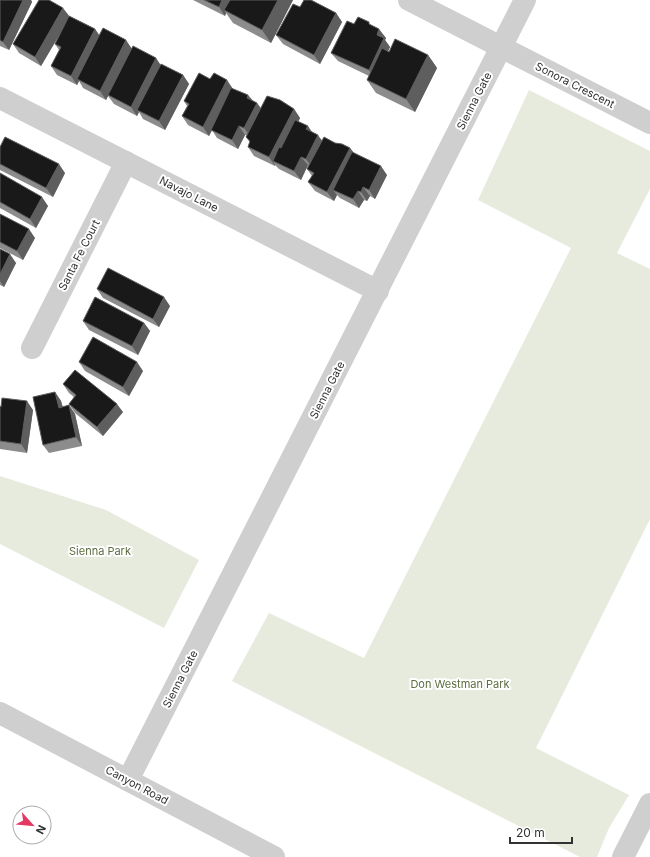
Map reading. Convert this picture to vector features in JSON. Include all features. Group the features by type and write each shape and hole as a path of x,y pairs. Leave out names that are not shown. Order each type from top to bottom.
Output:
{"street":[{"name":"Sonora Crescent","path":"409,0 650,123"},
{"name":"Sienna Gate","path":"128,780 525,0"},
{"name":"Navajo Lane","path":"0,98 378,291"},
{"name":"Santa Fe Court","path":"32,348 126,162"},
{"name":"Canyon Road","path":"0,713 274,857"},
{"path":"623,857 650,804"}],"green space":[{"name":"Don Westman Park","path":"529,90 650,151 650,189 617,253 650,269 650,519 536,748 629,795 609,828 597,857 580,857 232,681 269,613 364,658 571,248 478,200"},
{"name":"Sienna Park","path":"0,476 106,510 199,560 164,628 0,544"}],"building":[{"path":"0,0 23,0 3,42 0,40"},
{"path":"39,0 49,0 63,8 35,57 13,44"},
{"path":"204,0 222,0 219,7"},
{"path":"230,0 278,0 262,30 224,10"},
{"path":"304,0 311,0 336,13 314,55 276,35 293,4 300,7"},
{"path":"69,16 95,29 71,76 51,66 61,47 55,44"},
{"path":"358,17 379,29 377,35 384,38 369,70 331,53 347,21 354,24"},
{"path":"103,28 126,40 100,91 77,79"},
{"path":"395,39 428,55 406,99 367,80 382,48 389,52"},
{"path":"133,46 156,58 131,107 108,95"},
{"path":"161,64 183,75 159,121 137,110"},
{"path":"199,73 210,79 214,73 227,80 203,127 182,116 189,104 184,101"},
{"path":"231,88 248,95 247,98 257,103 244,128 239,126 232,140 211,130"},
{"path":"267,96 280,100 294,109 269,157 248,147 250,141 246,137"},
{"path":"295,120 308,126 306,129 318,135 306,159 301,157 294,171 273,161 279,147 281,148"},
{"path":"5,137 59,164 46,188 0,164 0,147"},
{"path":"324,137 335,143 342,144 350,148 327,192 308,182 314,173 307,169"},
{"path":"352,152 381,166 369,190 363,187 361,192 358,191 353,199 333,190"},
{"path":"0,173 42,197 30,219 0,202"},
{"path":"0,214 29,229 17,251 0,242"},
{"path":"0,249 10,254 0,274"},
{"path":"108,268 164,297 153,319 97,289"},
{"path":"95,297 144,323 132,346 83,321"},
{"path":"93,337 137,362 123,387 79,362"},
{"path":"75,370 117,404 97,427 69,404 76,395 63,384"},
{"path":"55,392 59,408 69,405 76,437 43,445 33,397"},
{"path":"2,398 27,401 21,444 0,441 0,406 1,407"}]}
